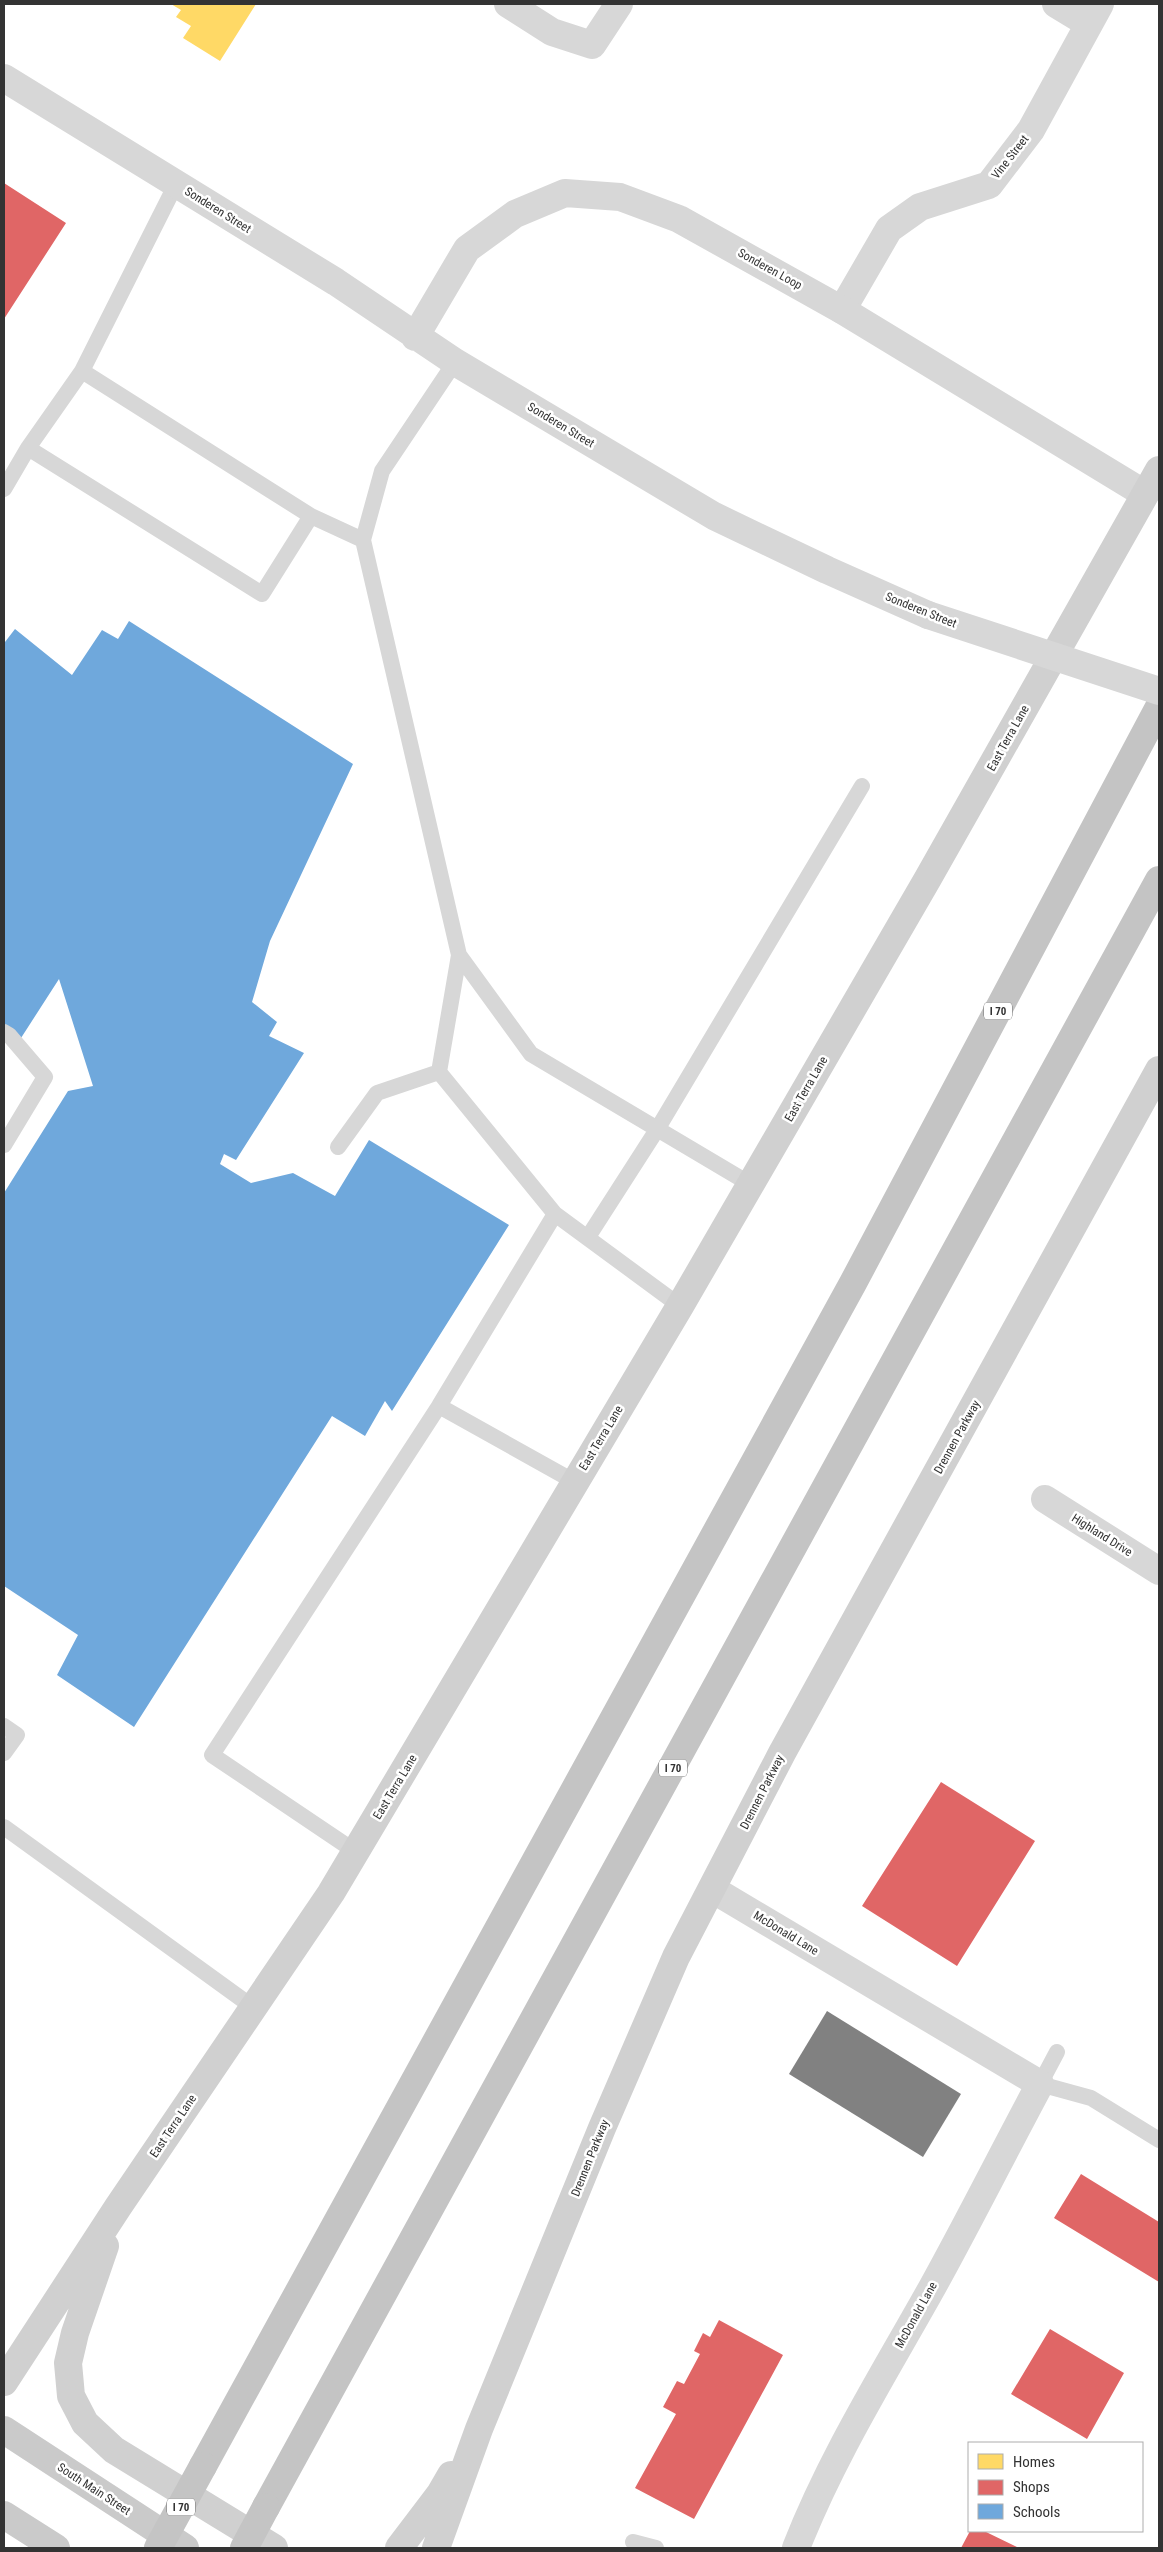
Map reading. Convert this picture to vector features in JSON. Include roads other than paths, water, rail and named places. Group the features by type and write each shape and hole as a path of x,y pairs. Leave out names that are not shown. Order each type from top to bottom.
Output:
{"highway":[{"path":"1142,737 1159,683"},
{"name":"I 70","path":"158,2548 853,1283 1159,707"},
{"name":"I 70","path":"244,2548 1159,880"}],"main road":[{"name":"East Terra Lane","path":"4,2382 118,2207 331,1893 356,1852 680,1306 927,880 1159,470"},
{"name":"Drennen Parkway","path":"436,2548 479,2429 606,2119 676,1957 787,1744 1159,1070"},
{"path":"118,2207 75,2333 68,2363 71,2396 85,2424 114,2450 274,2548"},
{"path":"399,2548 440,2494 479,2429"},
{"name":"South Main Street","path":"10,2441 185,2548"},
{"path":"4,2515 56,2548"}],"street":[{"path":"508,4 552,32 592,45 619,4"},
{"path":"1056,4 1095,14"},
{"name":"Vine Street","path":"842,310 889,229 920,207 989,185 1031,130 1095,14"},
{"name":"Sonderen Street","path":"4,78 336,282 415,337 455,362 714,516 827,570 928,615 1159,691"},
{"name":"Sonderen Loop","path":"415,337 467,249 515,214 565,193 620,197 679,219 842,310 1145,494"},
{"name":"Highland Drive","path":"1045,1499 1159,1571"},
{"name":"McDonald Lane","path":"712,1889 1040,2084 934,2284 851,2431 808,2517 796,2548"}],"lane":[{"path":"4,489 28,448 82,371 176,184"},
{"path":"455,362 382,471 363,540 459,955 439,1072 555,1214 680,1306"},
{"path":"82,371 311,516 363,540"},
{"path":"28,448 262,594 311,516"},
{"path":"588,1237 658,1128 862,786"},
{"path":"459,955 531,1054 750,1184"},
{"path":"4,1032 9,1035 45,1077 4,1145"},
{"path":"338,1147 378,1093 439,1072"},
{"path":"356,1852 212,1755 439,1406 555,1214"},
{"path":"439,1406 575,1482"},
{"path":"4,1726 17,1735 4,1753"},
{"path":"4,1827 254,2008"},
{"name":"McDonald Lane","path":"1040,2084 1057,2052"},
{"path":"1040,2084 1091,2098 1159,2140"},
{"path":"633,2542 656,2548"}]}
